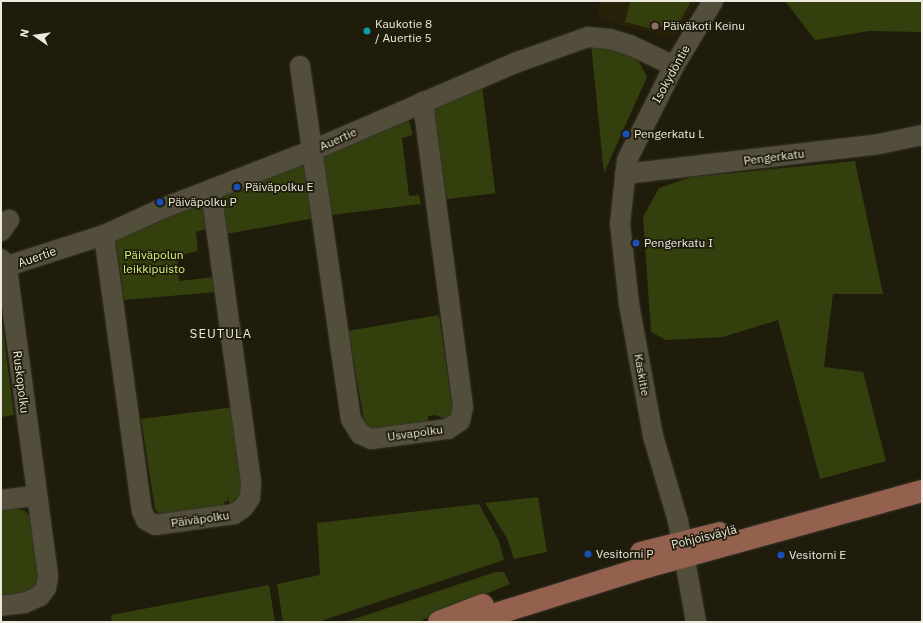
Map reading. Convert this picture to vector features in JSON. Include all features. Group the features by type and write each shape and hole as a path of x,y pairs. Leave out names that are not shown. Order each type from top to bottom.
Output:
{"main road":[{"name":"Pohjoisväylä","path":"440,622 521,590 922,491"},
{"name":"Pohjoisväylä","path":"470,622 684,550"}],"street":[{"name":"Isokydöntie","path":"643,127 674,66 713,1"},
{"name":"Auertie","path":"3,265 104,235 161,208 313,150 515,63 588,37 610,39 630,45 674,66"},
{"name":"Usvapolku","path":"300,66 351,419 360,434 372,439 448,429 460,421 463,407 423,102"},
{"name":"Kaskitie","path":"643,127 627,160 620,224 629,304 653,436 684,550 696,622"},
{"name":"Pengerkatu","path":"625,174 879,144 922,134"},
{"name":"Päiväpolku","path":"104,235 142,511 146,520 155,525 234,514 244,508 250,498 251,482 211,190"},
{"name":"Ruskopolku","path":"1,606 24,603 40,596 46,588 48,576 3,265"},
{"path":"1,500 36,496"}],"shaded area":[{"name":"Päiväkoti Keinu","path":"599,1 696,1 679,33 669,37 598,19"}],"green space":[{"path":"630,1 691,1 680,21 653,29 625,22"},
{"path":"785,1 922,1 922,32 869,31 815,40"},
{"path":"591,44 628,54 638,60 647,77 604,173"},
{"path":"482,85 495,193 438,200 424,92"},
{"path":"407,114 413,135 402,138 409,196 419,195 421,204 331,215 319,151"},
{"path":"855,161 883,294 833,294 824,367 863,372 886,461 820,479 778,320 723,337 666,340 651,332 643,217 659,188 691,177"},
{"path":"309,162 315,218 226,234 220,195"},
{"name":"Päiväpolun leikkipuisto","path":"205,201 207,229 196,232 198,251 177,256 179,281 215,277 216,292 124,300 115,237"},
{"path":"1,314 14,415 1,417"},
{"path":"439,315 453,411 446,420 436,415 428,416 429,424 381,432 365,425 348,331"},
{"path":"234,407 243,491 231,509 227,494 228,501 224,502 225,512 162,516 155,509 141,419"},
{"path":"538,497 547,552 514,559 507,538 485,503"},
{"path":"479,504 499,541 504,560 318,622 283,622 277,584 320,575 317,523"},
{"path":"15,508 25,511 31,517 41,578 37,591 1,601 1,510"},
{"path":"495,572 504,572 510,584 418,622 345,622"},
{"path":"269,585 275,622 112,622 111,615"}],"place":[{"name":"Päiväkoti Keinu","path":"655,26"},
{"name":"Kaukotie 8 / Auertie 5","path":"367,31"},
{"name":"Pengerkatu L","path":"626,134"},
{"name":"Päiväpolku E","path":"237,187"},
{"name":"Päiväpolku P","path":"160,202"},
{"name":"Pengerkatu I","path":"636,243"},
{"name":"Vesitorni P","path":"588,554"},
{"name":"Vesitorni E","path":"781,555"}],"district":[{"name":"SEUTULA","path":"221,334"}]}
